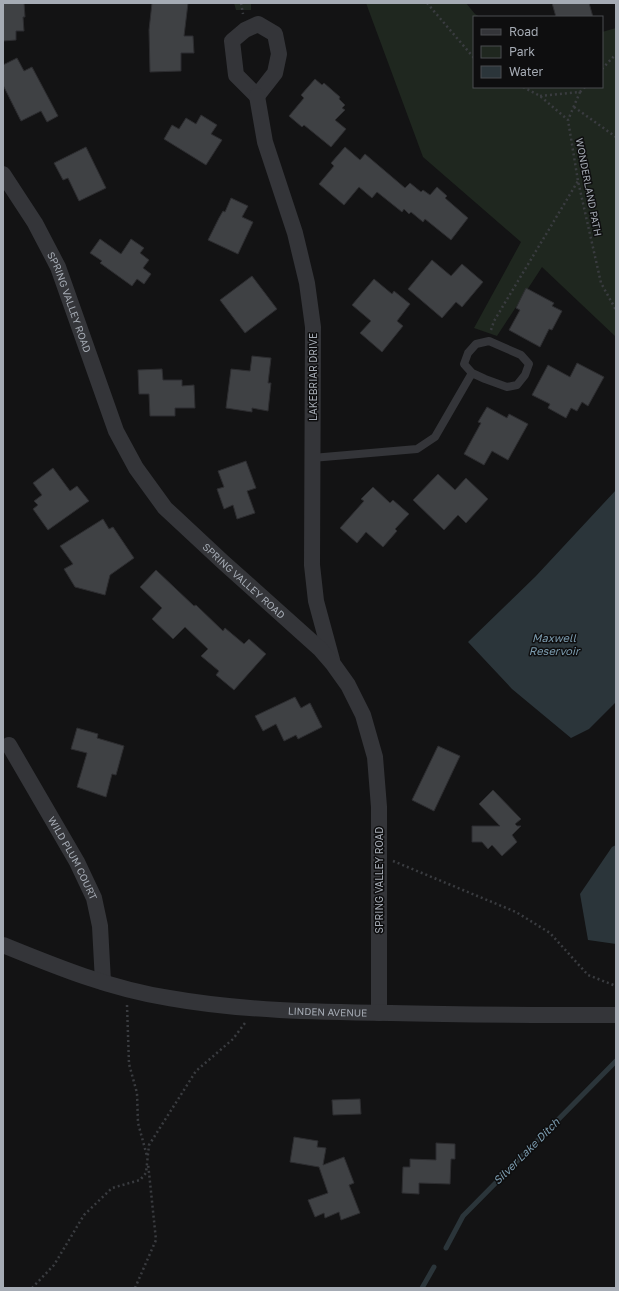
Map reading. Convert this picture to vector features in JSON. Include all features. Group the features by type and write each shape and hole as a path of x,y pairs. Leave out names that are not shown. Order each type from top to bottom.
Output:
{"street":[{"name":"LAKEBRIAR DRIVE","path":"257,96 265,142 295,233 307,282 313,327 312,565 316,601 333,664"},
{"name":"SPRING VALLEY ROAD","path":"3,174 36,223 58,267 116,431 136,468 165,508 320,649 348,685 363,715 375,757 379,807 379,1013"},
{"name":"WILD PLUM COURT","path":"9,745 77,862 94,898 100,926 103,982"},
{"name":"LINDEN AVENUE","path":"3,944 66,970 103,982 169,998 229,1006 314,1012 616,1015"}],"lane":[{"path":"489,341 521,355 529,364 525,376 517,385 507,387 484,380 472,373 464,364 468,353 476,344 489,341"},
{"path":"312,458 417,449 435,437 472,373"}],"path":[{"path":"426,3 473,57"},
{"path":"603,68 616,54"},
{"path":"525,88 540,96 568,120 580,92 584,88"},
{"path":"540,96 580,92"},
{"path":"574,107 616,138"},
{"name":"WONDERLAND PATH","path":"568,120 578,181 602,282 616,310"},
{"path":"489,341 494,321 578,181"},
{"path":"379,855 516,912 550,933 588,975 616,986"},
{"path":"126,988 129,1064 137,1092 138,1123 148,1158 156,1240 136,1288"},
{"path":"32,1288 54,1265 84,1215 112,1188 140,1180 146,1173 149,1145 196,1071 233,1039 256,1008"}],"green space":[{"path":"234,3 251,3 251,10 236,10"},
{"path":"366,3 466,3 478,16 473,16 473,88 603,88 603,32 616,28 616,337 542,267 497,336 474,328 521,242 423,157"}],"water":[{"name":"Maxwell Reservoir","path":"616,490 616,702 589,729 571,738 512,689 468,642 536,576"},
{"path":"616,845 616,944 588,940 580,894 612,847"}],"building":[{"path":"3,3 24,3 24,31 16,31 16,40 3,41"},
{"path":"152,3 188,3 184,36 193,36 194,53 181,53 181,71 150,72 149,30"},
{"path":"552,3 589,3 593,16 556,16"},
{"path":"17,58 24,71 32,67 58,116 47,122 41,111 21,121 3,85 3,65"},
{"path":"315,79 322,85 324,83 340,97 339,99 345,105 342,108 345,110 335,120 346,129 331,147 304,125 302,127 289,116 304,98 301,95"},
{"path":"201,115 217,125 211,134 222,140 206,165 164,139 172,125 179,129 186,118 196,124"},
{"path":"86,147 106,188 79,201 68,178 63,180 54,163"},
{"path":"345,147 360,160 365,154 405,188 410,183 421,192 423,190 430,195 437,187 447,196 445,198 468,218 451,240 425,219 423,222 411,212 409,214 404,209 402,212 377,192 372,198 359,187 344,205 319,184 334,166 331,163"},
{"path":"231,198 248,206 242,217 253,222 238,254 208,240 223,211 225,212"},
{"path":"100,239 121,254 131,239 144,248 140,253 149,260 143,268 151,274 144,284 137,279 132,286 100,263 102,261 90,253"},
{"path":"432,260 451,276 462,264 483,282 462,307 456,302 442,318 408,289"},
{"path":"252,276 277,309 245,333 220,300"},
{"path":"374,279 392,294 394,291 410,304 397,321 403,326 382,352 360,333 371,321 352,305"},
{"path":"526,288 554,303 552,306 562,311 552,330 549,329 540,347 509,330 520,310 516,308"},
{"path":"252,356 271,358 268,383 271,383 268,411 252,408 252,412 226,408 231,369 250,371"},
{"path":"577,363 604,377 588,406 582,402 577,411 571,408 566,418 548,408 550,404 532,395 548,365 570,377"},
{"path":"162,369 163,380 182,380 182,386 194,385 195,408 175,408 175,416 150,416 149,394 139,394 138,370"},
{"path":"487,407 507,418 509,414 528,424 508,460 492,451 484,465 464,454 481,423 478,422"},
{"path":"246,461 256,488 247,491 255,513 237,519 233,505 224,509 217,489 224,487 218,471"},
{"path":"53,468 70,491 77,486 89,501 48,530 33,509 38,505 34,501 42,495 33,483"},
{"path":"438,474 455,490 466,478 488,499 466,523 458,515 444,530 413,500"},
{"path":"373,487 390,503 393,500 409,514 395,529 397,531 383,547 366,532 357,543 340,528 364,501 361,499"},
{"path":"103,519 109,529 113,527 134,558 110,575 105,595 75,587 64,569 73,564 60,546"},
{"path":"156,570 223,631 225,628 244,644 249,639 266,654 234,690 216,675 219,671 201,656 208,649 185,627 173,639 152,619 162,608 140,587"},
{"path":"295,697 301,708 310,703 322,727 298,739 296,735 284,741 276,724 263,731 255,716"},
{"path":"77,728 98,734 97,738 124,746 116,775 112,774 106,797 77,787 87,753 71,749"},
{"path":"438,746 460,756 434,811 412,800"},
{"path":"493,790 521,819 515,824 517,826 521,826 512,835 517,842 502,856 492,845 488,849 482,842 472,842 472,826 500,826 479,804"},
{"path":"360,1099 361,1114 333,1115 332,1100"},
{"path":"294,1137 318,1141 317,1147 326,1148 323,1165 344,1157 354,1183 349,1185 360,1213 341,1220 339,1212 325,1218 324,1213 315,1217 308,1200 328,1193 319,1167 290,1162"},
{"path":"436,1143 455,1144 455,1159 451,1159 450,1184 419,1183 419,1194 402,1193 403,1167 410,1167 410,1159 436,1160"}],"waterway":[{"name":"Silver Lake Ditch","path":"446,1248 463,1216 616,1061"},
{"name":"Silver Lake Ditch","path":"422,1288 434,1267"}]}
